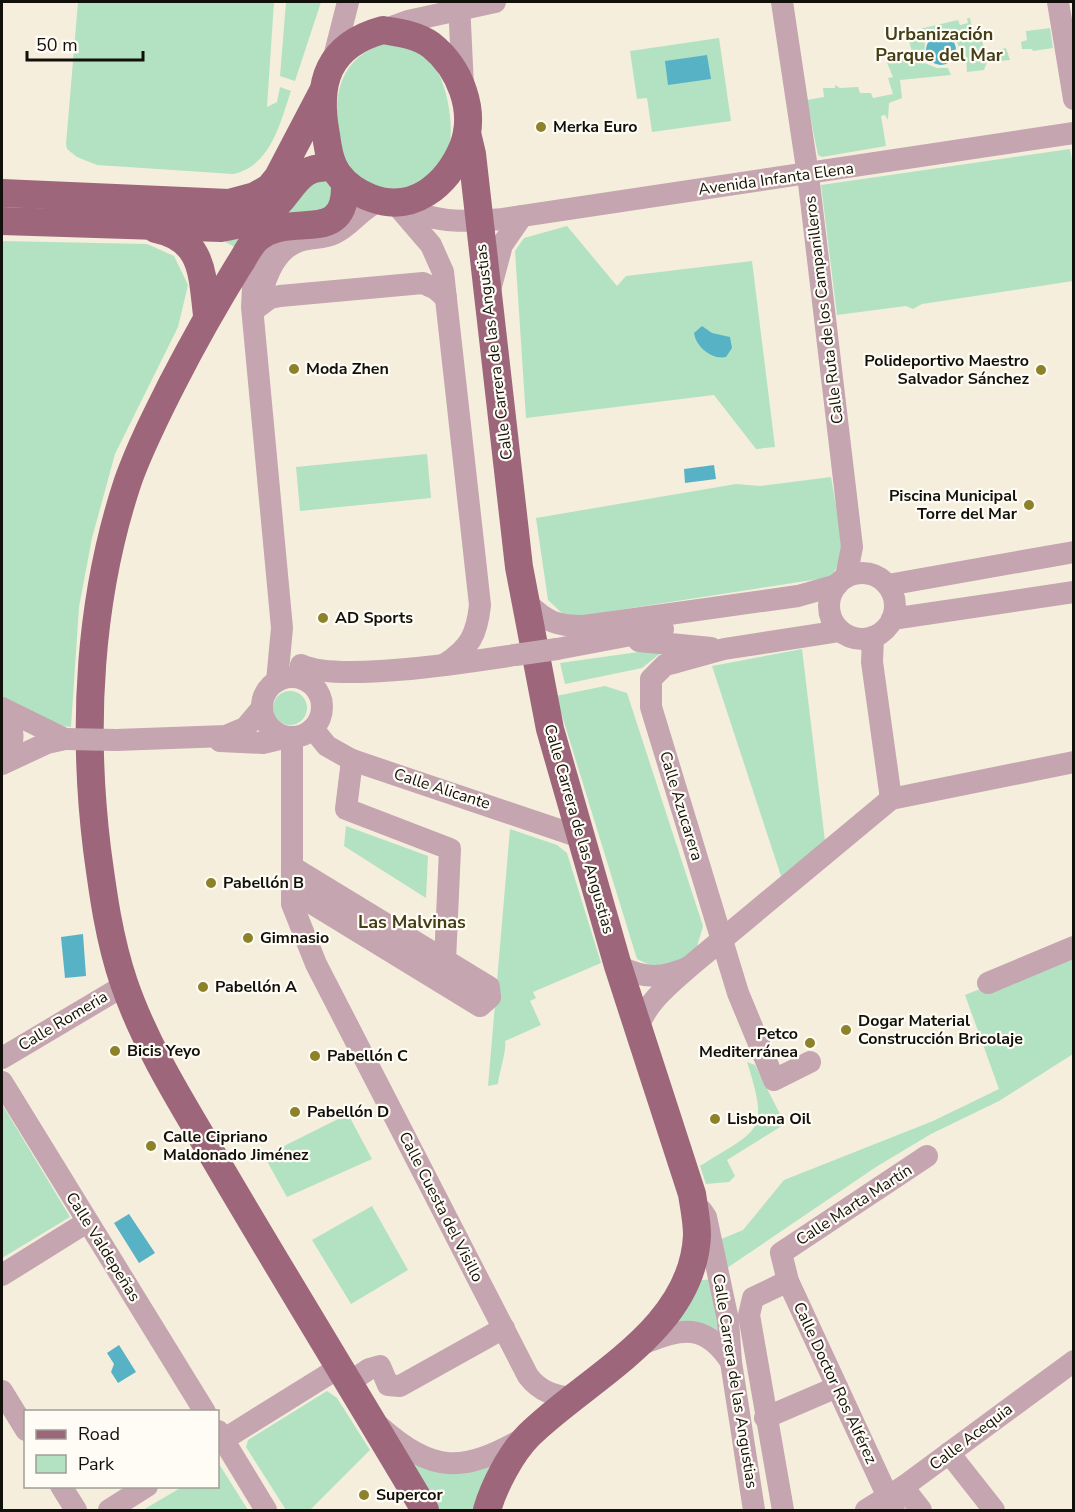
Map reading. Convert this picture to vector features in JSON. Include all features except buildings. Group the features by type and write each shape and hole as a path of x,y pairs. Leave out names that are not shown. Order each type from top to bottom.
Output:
{"main road":[{"path":"2,193 199,202 242,201 269,188 278,177 322,93 333,61 352,43 366,35 383,30 410,34 429,44 445,59 463,87 467,133 458,159 440,184 422,197 388,203 340,175 320,167 306,172 279,204 247,223 221,228 2,221"},
{"path":"322,93 323,123 340,175 343,207 334,218 322,224 264,233 251,246 207,315 146,435 129,480 111,540 99,604 90,712 92,810 105,909 124,985 146,1036 262,1241 374,1421 425,1510"},
{"name":"Calle Carrera de las Angustias","path":"467,133 519,567 550,729 618,966 692,1194"},
{"path":"140,226 168,232 189,245 201,266 207,315"},
{"path":"487,1510 502,1476 528,1436 638,1346 665,1315 688,1275 697,1235 692,1194"}],"street":[{"path":"333,61 348,2"},
{"path":"383,30 459,5 495,2"},
{"name":"Calle Ruta de los Campanilleros","path":"782,2 808,175 852,548 849,578"},
{"path":"1058,2 1074,99"},
{"path":"459,5 463,87"},
{"name":"Avenida Infanta Elena","path":"388,203 441,221 478,221 808,175 1074,133"},
{"path":"256,317 269,271 289,246 299,241 336,233 370,205 388,203 430,245 443,272 480,605 477,627 472,640 463,652 445,664"},
{"path":"488,297 502,245 522,216"},
{"path":"203,738 263,743 313,729 321,713 282,628 256,317 252,297 254,267 261,248 274,230"},
{"path":"256,317 270,298 280,296 423,283 436,289 446,298"},
{"path":"888,585 1074,552"},
{"path":"849,578 829,606 834,623 856,635 872,662 891,798"},
{"path":"2,764 47,743 65,739 203,738 235,734 253,720 262,708 266,693 303,678 445,664 617,639 736,617 849,578 881,579 888,585 893,596 895,608 892,619 888,627 856,635"},
{"path":"892,619 1074,592"},
{"path":"527,603 548,621 561,626 584,627 798,596"},
{"name":"Calle Azucarera","path":"810,1062 774,1080 738,993 722,942 651,707 651,679 665,666 724,650 856,635"},
{"path":"617,639 724,650"},
{"path":"262,708 263,716 272,730 290,737"},
{"path":"2,709 65,739"},
{"path":"2,709 12,729 13,742 2,764"},
{"name":"Calle Alicante","path":"313,729 327,746 352,760 580,837"},
{"name":"Calle Cuesta del Visillo","path":"290,737 292,904 316,964 535,1386 558,1396 573,1398"},
{"path":"352,760 346,810 450,849 445,961"},
{"path":"638,1027 644,1010 688,967 722,942 891,798 1074,762"},
{"path":"292,867 489,987 490,997 480,1006 292,891"},
{"path":"988,983 1074,947"},
{"path":"618,966 651,978 670,976 688,967"},
{"name":"Calle Romeria","path":"2,1058 124,985"},
{"name":"Calle Valdepeñas","path":"2,1082 204,1410"},
{"name":"Calle Marta Martín","path":"781,1253 927,1156"},
{"name":"Calle Carrera de las Angustias","path":"692,1194 706,1217 728,1320 731,1362 752,1505"},
{"path":"2,1275 87,1222"},
{"name":"Calle Doctor Ros Alférez","path":"781,1253 788,1281 837,1387 895,1498 921,1510"},
{"path":"783,1510 765,1418 749,1315 753,1298 788,1281"},
{"path":"266,1510 219,1438 345,1375 380,1366 388,1385 400,1386 504,1328"},
{"path":"638,1346 666,1334 705,1334 721,1346 731,1362"},
{"name":"Calle Acequia","path":"866,1510 895,1498 949,1453 1074,1361"},
{"path":"765,1418 837,1387"},
{"path":"2,1391 24,1427"},
{"path":"374,1421 398,1443 430,1461 444,1463 477,1460 501,1451 528,1436"},
{"path":"949,1453 994,1510"},
{"path":"62,1488 76,1510"},
{"path":"109,1510 144,1488"}],"green space":[{"path":"78,2 274,2 267,107 277,102 280,87 291,91 278,129 265,153 257,162 233,174 97,165 77,157 67,149"},
{"path":"286,2 321,2 295,81 280,76"},
{"path":"967,18 970,18 973,33 979,32 986,53 1006,48 1010,60 987,62 984,70 967,72 966,56 960,50 954,35 942,31 934,33 925,41 924,57 919,58 919,61 937,68 948,68 951,75 900,80 902,98 889,103 888,120 885,115 881,116 886,146 822,157 818,155 807,100 824,97 823,88 835,88 835,85 840,88 858,87 860,93 871,93 873,98 893,94 888,78 893,77 885,58 912,53 907,32 958,20 960,25 968,23"},
{"path":"1050,28 1053,48 1033,51 1022,49 1021,42 1027,40 1026,31"},
{"path":"719,38 731,121 652,132 647,98 637,99 630,51"},
{"path":"387,43 415,49 429,59 436,68 446,94 451,138 445,161 424,186 379,192 355,174 344,162 337,107 342,79 349,67 371,49"},
{"path":"1070,149 1074,172 1073,281 922,304 913,309 906,306 837,315 821,185"},
{"path":"321,180 328,183 336,194 332,207 241,250 225,242 224,231 313,181"},
{"path":"567,226 617,286 626,276 752,261 775,447 756,449 714,395 526,418 515,251 524,238"},
{"path":"2,241 147,244 174,256 188,285 178,327 115,454 92,538 79,607 71,727 61,726 2,699"},
{"path":"427,454 431,498 300,511 296,467"},
{"path":"831,477 844,551 832,577 567,618 548,600 536,518 736,484 761,486"},
{"path":"667,648 642,668 565,684 560,663"},
{"path":"802,649 825,841 781,876 712,666"},
{"path":"605,686 627,693 703,926 696,950 664,972 637,959 556,696"},
{"path":"290,691 302,696 307,708 302,720 290,725 278,720 273,708 278,696"},
{"path":"346,826 428,856 426,898 344,846"},
{"path":"510,829 557,845 567,853 601,963 533,992 536,998 530,1001 541,1025 505,1041 498,1084 488,1086"},
{"path":"1073,952 1073,1054 999,1101 931,1134 876,1167 724,1270 719,1240 743,1230 784,1180 933,1121 999,1089 965,995"},
{"path":"747,1062 755,1065 785,1124 727,1160 735,1176 729,1182 706,1184 700,1166 747,1136 758,1117 758,1103"},
{"path":"2,1104 70,1217 2,1258"},
{"path":"348,1114 372,1159 287,1197 264,1156"},
{"path":"372,1206 408,1270 351,1304 312,1240"},
{"path":"714,1279 725,1343 661,1327 691,1281"},
{"path":"327,1391 337,1398 370,1450 310,1510 286,1510 246,1447 248,1440"},
{"path":"393,1446 424,1462 514,1446 481,1510 430,1510"},
{"path":"219,1464 248,1510 143,1510 180,1488 219,1488"}],"water":[{"path":"941,35 947,36 955,44 955,56 947,64 941,65 935,64 927,56 926,50 927,44 935,36"},
{"path":"707,55 711,79 668,85 665,61"},
{"path":"702,326 712,333 730,337 732,348 726,357 715,356 701,348 694,333"},
{"path":"714,465 716,479 685,483 684,469"},
{"path":"83,934 86,976 65,978 61,937"},
{"path":"129,1214 155,1253 139,1263 114,1223"},
{"path":"119,1345 136,1372 118,1383 111,1372 114,1364 107,1353"}],"place":[{"name":"Merka Euro","path":"541,127"},
{"name":"Moda Zhen","path":"294,369"},
{"name":"Polideportivo Maestro Salvador Sánchez","path":"1041,370"},
{"name":"Piscina Municipal Torre del Mar","path":"1029,505"},
{"name":"AD Sports","path":"323,618"},
{"name":"Pabellón B","path":"211,883"},
{"name":"Gimnasio","path":"248,938"},
{"name":"Pabellón A","path":"203,987"},
{"name":"Dogar Material Construcción Bricolaje","path":"846,1030"},
{"name":"Petco Mediterránea","path":"810,1043"},
{"name":"Bicis Yeyo","path":"115,1051"},
{"name":"Pabellón C","path":"315,1056"},
{"name":"Pabellón D","path":"295,1112"},
{"name":"Lisbona Oil","path":"715,1119"},
{"name":"Calle Cipriano Maldonado Jiménez","path":"151,1146"},
{"name":"Supercor","path":"364,1495"}],"district":[{"name":"Urbanización Parque del Mar","path":"939,44"},
{"name":"Las Malvinas","path":"412,922"}]}
